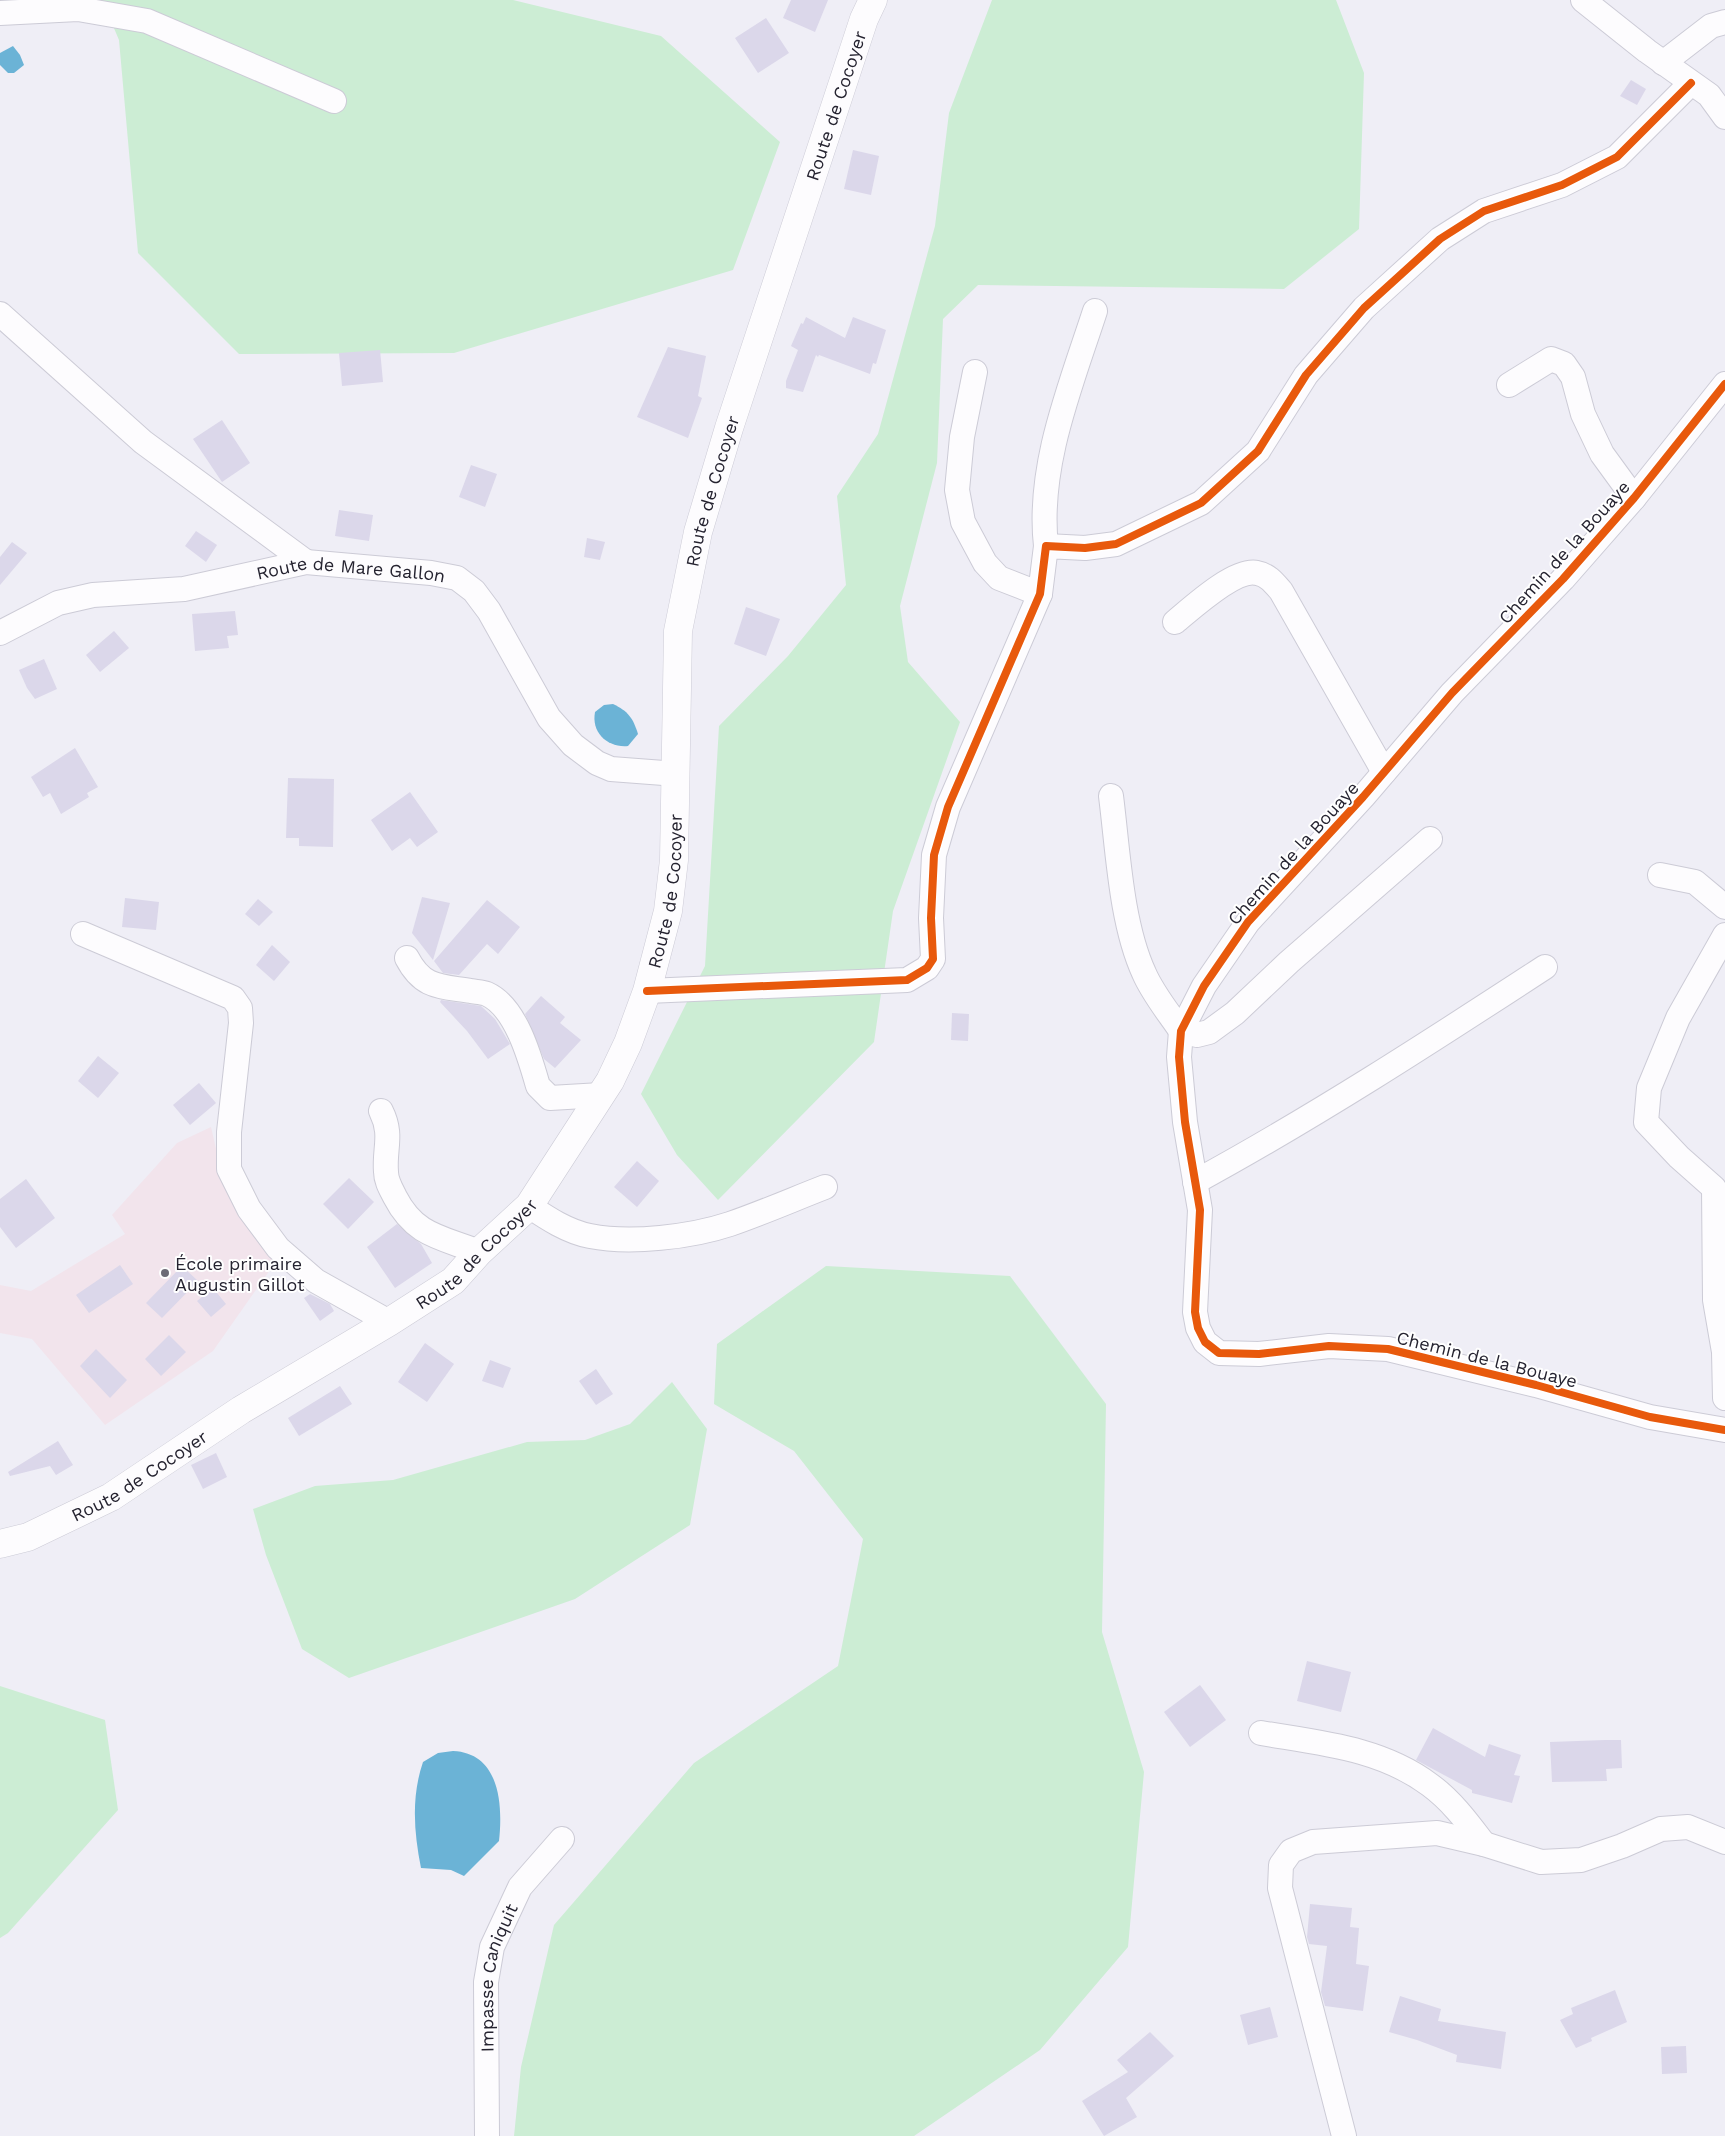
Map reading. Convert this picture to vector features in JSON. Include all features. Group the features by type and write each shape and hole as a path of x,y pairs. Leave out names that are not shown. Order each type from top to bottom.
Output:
{"main road":[{"name":"Route de Cocoyer","path":"0,1544 28,1537 110,1497 241,1410 389,1322 453,1281 479,1252 529,1206 601,1095 628,1043 647,991 668,911 674,860 678,631 698,532 728,428 864,19 873,0"}],"street":[{"path":"1583,0 1663,63 1710,96 1725,117"},
{"path":"0,13 78,9 147,21 334,101"},
{"path":"1663,63 1711,26 1725,22"},
{"path":"1046,546 1086,548 1116,544 1201,503 1258,451 1306,376 1364,308 1440,240 1484,211 1562,185 1617,157 1691,83"},
{"path":"647,991 907,980 927,968 933,959 931,918 934,856 948,807 1040,594 1046,546 1044,526 1046,488 1062,411 1096,311"},
{"path":"0,314 143,442 306,562"},
{"path":"1509,386 1551,359 1564,364 1573,377 1583,414 1602,454 1634,498"},
{"path":"975,372 962,437 957,490 964,522 985,563 999,578 1040,594"},
{"name":"Chemin de la Bouaye","path":"1725,384 1634,498 1563,579 1452,693 1384,772 1248,922 1204,986 1181,1032 1180,1066 1185,1122 1200,1210 1195,1312 1198,1328 1205,1342 1219,1353 1259,1354 1329,1346 1388,1349 1536,1385 1650,1418 1725,1430"},
{"name":"Route de Mare Gallon","path":"0,632 58,604 93,595 184,589 306,562 431,573 457,578 474,591 489,611 549,718 573,745 597,763 611,769 677,774"},
{"path":"1175,622 1203,599 1242,573 1256,572 1269,577 1281,591 1384,772"},
{"path":"1111,796 1121,874 1133,944 1144,975 1181,1032 1197,1035 1209,1032 1234,1013 1288,962 1430,839"},
{"path":"1660,875 1695,882 1725,907"},
{"path":"83,934 233,998 240,1008 241,1023 229,1132 228,1169 248,1209 278,1248 316,1281 389,1322"},
{"path":"1725,935 1678,1018 1649,1088 1646,1122 1679,1157 1714,1188 1715,1300 1724,1352 1725,1398"},
{"path":"407,958 414,971 435,986 487,994 506,1011 519,1030 538,1086 543,1094 550,1098 601,1095"},
{"path":"1196,1182 1253,1151 1397,1064 1545,967"},
{"path":"381,1111 389,1133 387,1177 403,1212 420,1229 479,1252"},
{"path":"529,1206 553,1222 589,1236 635,1239 676,1235 728,1225 825,1186"},
{"path":"1261,1733 1363,1751 1403,1767 1432,1786 1458,1811 1484,1844"},
{"path":"1344,2136 1280,1888 1281,1865 1292,1851 1312,1842 1437,1833 1484,1844 1541,1862 1581,1860 1622,1846 1661,1829 1688,1827 1725,1842"},
{"name":"Impasse Caniquit","path":"487,2136 486,1982 492,1947 520,1887 562,1839"}],"shaded area":[{"name":"École primaire Augustin Gillot","path":"211,1127 221,1170 277,1260 213,1351 105,1425 32,1339 0,1333 0,1285 31,1291 125,1234 112,1215 177,1143"}],"green space":[{"path":"102,0 513,0 661,36 780,142 733,270 454,353 239,354 138,253 119,40"},
{"path":"992,0 1336,0 1364,73 1359,229 1284,289 978,285 943,319 937,463 900,606 908,662 960,722 893,911 874,1042 718,1200 677,1155 641,1094 705,966 719,726 788,656 846,585 837,496 878,434 935,226 949,113"},
{"path":"826,1266 1010,1276 1106,1404 1102,1632 1144,1772 1128,1947 1040,2050 914,2136 514,2136 521,2067 554,1925 694,1763 838,1666 863,1539 794,1451 714,1404 717,1344"},
{"path":"672,1382 707,1429 690,1525 575,1599 349,1678 302,1649 266,1555 253,1509 315,1486 393,1480 527,1442 585,1440 630,1424"},
{"path":"0,1686 105,1720 118,1810 8,1933 0,1938"}],"water":[{"path":"13,46 20,55 24,65 14,73 8,73 0,65 0,53"},
{"path":"613,704 626,712 636,728 638,734 628,746 608,742 598,733 594,720 595,712 604,705"},
{"path":"453,1751 469,1754 481,1761 495,1783 499,1797 499,1841 464,1876 451,1870 421,1868 415,1828 415,1802 423,1762 438,1753"}],"building":[{"path":"791,0 828,0 815,32 783,18"},
{"path":"766,18 789,53 758,73 735,38"},
{"path":"1631,80 1646,89 1637,105 1620,96"},
{"path":"853,150 879,156 871,195 844,189"},
{"path":"806,317 845,338 853,317 886,330 876,364 873,363 870,374 816,355 803,392 786,388 786,381 798,350 791,346 801,323 803,324"},
{"path":"668,347 706,356 698,396 702,398 688,438 637,417"},
{"path":"380,350 383,382 342,386 339,353"},
{"path":"222,420 250,463 222,482 193,439"},
{"path":"471,465 497,474 485,507 459,497"},
{"path":"339,510 373,515 369,541 335,536"},
{"path":"196,531 217,545 206,562 185,546"},
{"path":"587,538 605,542 600,560 584,557"},
{"path":"12,542 27,553 0,585 0,557"},
{"path":"746,607 780,619 766,656 734,644"},
{"path":"235,611 238,635 227,636 229,648 195,651 192,614"},
{"path":"114,631 129,648 100,672 86,655"},
{"path":"44,659 57,689 35,699 27,688 19,670"},
{"path":"75,748 98,787 87,793 89,797 61,814 50,793 43,797 31,777"},
{"path":"288,778 334,779 333,847 299,846 299,838 286,838"},
{"path":"410,792 438,832 417,847 410,838 392,851 371,820"},
{"path":"422,897 450,903 433,960 412,933"},
{"path":"125,898 159,902 156,930 122,927"},
{"path":"258,899 273,912 259,926 245,914"},
{"path":"487,900 520,927 498,954 487,944 459,975 443,973 434,961"},
{"path":"272,945 290,962 274,981 256,965"},
{"path":"541,996 565,1017 560,1023 581,1040 555,1068 544,1059 525,1014"},
{"path":"441,1000 481,1006 495,1019 510,1044 488,1059 467,1031 440,1002"},
{"path":"952,1013 969,1014 968,1041 951,1040"},
{"path":"98,1056 119,1073 98,1098 78,1081"},
{"path":"199,1083 216,1103 190,1125 173,1105"},
{"path":"637,1161 659,1181 637,1207 614,1187"},
{"path":"349,1178 374,1202 348,1229 323,1204"},
{"path":"26,1179 55,1218 16,1248 0,1227 0,1199"},
{"path":"397,1224 421,1244 432,1263 395,1288 367,1247"},
{"path":"120,1265 133,1284 89,1313 76,1295"},
{"path":"182,1266 198,1281 162,1318 146,1303"},
{"path":"213,1288 226,1304 211,1317 197,1301"},
{"path":"310,1294 330,1304 334,1311 320,1321 304,1298"},
{"path":"169,1335 186,1352 161,1376 145,1359"},
{"path":"425,1343 454,1364 427,1402 398,1382"},
{"path":"96,1349 127,1380 110,1398 80,1366"},
{"path":"490,1360 511,1368 503,1388 482,1381"},
{"path":"596,1369 613,1394 596,1405 579,1381"},
{"path":"340,1386 352,1404 299,1436 288,1418"},
{"path":"58,1441 73,1465 56,1475 50,1466 10,1476 8,1472"},
{"path":"216,1453 227,1477 203,1489 191,1465"},
{"path":"1307,1661 1351,1672 1341,1712 1297,1701"},
{"path":"1200,1685 1226,1720 1190,1747 1164,1712"},
{"path":"1433,1728 1485,1757 1489,1744 1521,1755 1514,1775 1520,1776 1512,1803 1472,1793 1472,1790 1416,1760"},
{"path":"1621,1740 1622,1768 1606,1769 1607,1781 1552,1782 1550,1742"},
{"path":"1310,1904 1352,1908 1350,1927 1359,1928 1356,1964 1369,1966 1363,2011 1325,2006 1321,1992 1327,1946 1309,1944 1307,1937"},
{"path":"1615,1990 1627,2022 1591,2038 1592,2041 1576,2048 1560,2020 1573,2014 1571,2008"},
{"path":"1400,1996 1441,2009 1438,2021 1506,2032 1501,2069 1456,2062 1457,2055 1389,2032"},
{"path":"1270,2007 1278,2037 1248,2045 1240,2015"},
{"path":"1150,2032 1174,2056 1126,2098 1137,2117 1104,2136 1082,2101 1128,2072 1117,2060"},
{"path":"1686,2046 1687,2073 1662,2074 1661,2047"}],"cycle path":[{"path":"647,991 907,980 927,968 933,959 931,918 934,855 948,807 1040,594 1046,546 1085,548 1116,544 1201,503 1258,451 1306,375 1364,308 1440,239 1484,211 1562,185 1617,157 1691,83"},
{"path":"1725,384 1634,498 1563,579 1452,693 1363,797 1248,922 1204,986 1181,1031 1179,1057 1185,1122 1200,1210 1195,1312 1198,1328 1205,1342 1219,1353 1259,1354 1329,1346 1388,1349 1536,1385 1650,1417 1725,1430"}],"place":[{"name":"École primaire Augustin Gillot","path":"165,1273"}]}
